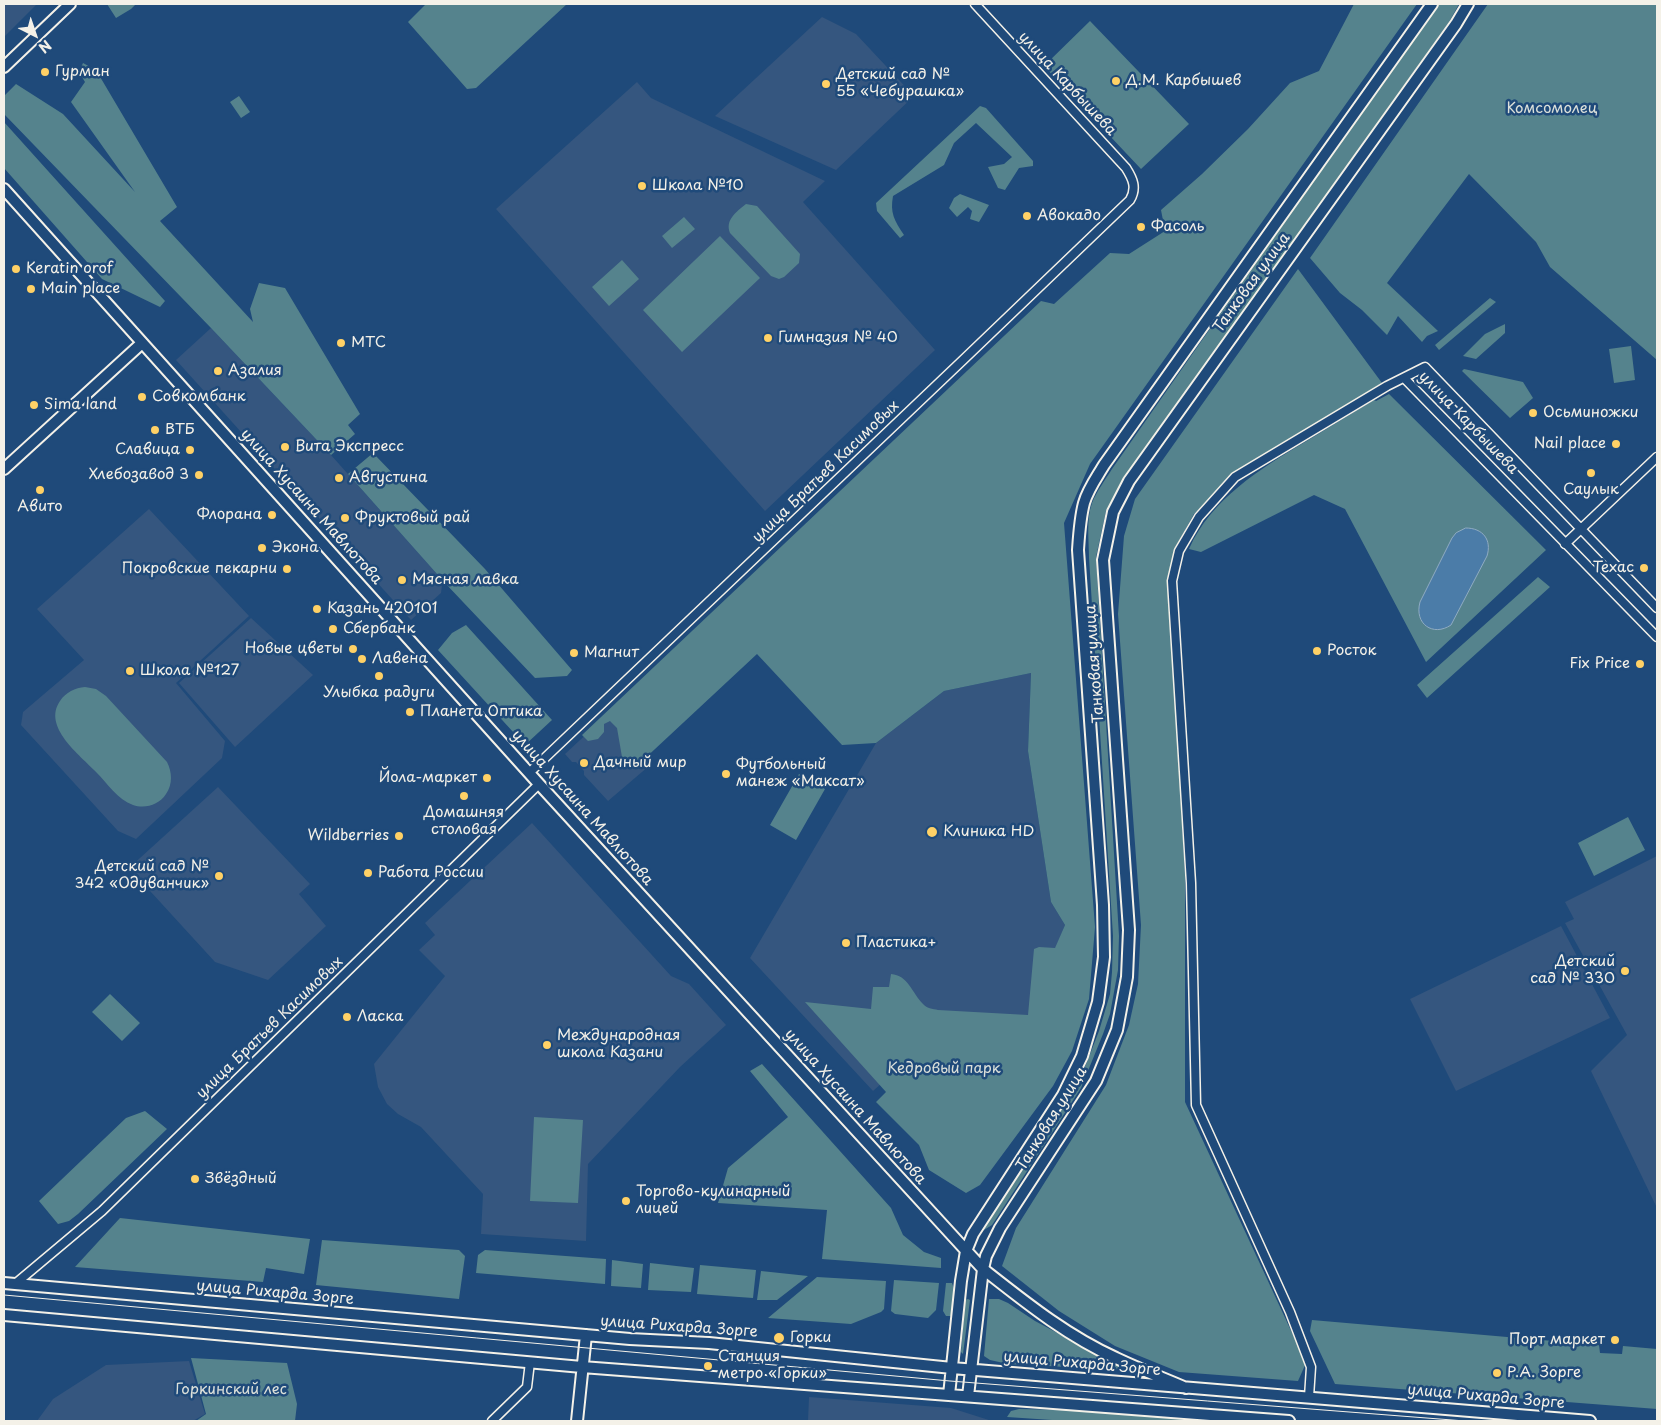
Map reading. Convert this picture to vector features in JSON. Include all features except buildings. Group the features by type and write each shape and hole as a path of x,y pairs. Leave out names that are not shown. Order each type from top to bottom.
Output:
{"main road":[{"path":"4,67 70,4"},
{"name":"Танковая улица","path":"948,1395 961,1281 966,1251 972,1234 1064,1095 1082,1056 1098,1002 1104,957 1103,905 1078,550 1084,502 1104,465 1432,4"},
{"name":"Танковая улица","path":"968,1396 986,1256 996,1234 1096,1081 1117,1030 1127,977 1129,930 1103,560 1113,512 1129,481 1456,24 1468,4"},
{"name":"улица Хусаина Мавлютова","path":"4,188 539,784 983,1269 1066,1331 1115,1358 1186,1388"},
{"path":"4,469 142,343"},
{"name":"улица Рихарда Зорге","path":"4,1283 630,1339 709,1343 970,1370 1590,1421"},
{"path":"4,1292 15,1284"},
{"path":"4,1315 582,1367 1289,1421"},
{"path":"577,1421 586,1335"}],"street":[{"name":"улица Карбышева","path":"975,4 1126,168 1135,186"},
{"name":"улица Братьев Касимовых","path":"529,772 1130,200 1135,186"},
{"name":"улица Карбышева","path":"1657,608 1425,367 1404,378 1657,637"},
{"path":"1308,1397 1310,1367 1290,1312 1196,1105 1191,883 1172,581 1178,551 1199,517 1236,477 1378,391 1404,378"},
{"path":"1565,544 1657,457"},
{"name":"улица Братьев Касимовых","path":"15,1284 102,1211 539,784"},
{"path":"492,1421 528,1387 530,1362"}],"shaded area":[{"path":"4,4 37,4 4,37"},
{"name":"Детский сад № 55 «Чебурашка»","path":"822,17 856,34 914,96 836,170 715,116"},
{"name":"Гимназия № 40","path":"637,82 651,98 825,181 803,202 935,350 765,511 496,209"},
{"path":"211,328 331,455 445,583 442,585 441,593 411,620 176,360"},
{"name":"Школа №127","path":"149,509 249,616 176,683 225,741 222,758 136,839 118,831 21,725 23,712 84,660 37,609"},
{"path":"1466,528 1477,530 1485,536 1488,545 1487,556 1451,625 1438,630 1432,629 1422,622 1419,610 1420,602 1452,538 1456,533"},
{"path":"251,618 313,675 235,747 179,683"},
{"path":"1031,673 1028,751 1051,902 1065,925 1028,1016 957,1016 873,1091 750,958 876,743 944,691"},
{"path":"608,714 649,766 608,801 584,775 584,771 576,762 572,762 565,754"},
{"name":"Детский сад № 342 «Одуванчик»","path":"218,787 310,884 299,894 326,926 268,980 215,962 129,868"},
{"name":"Международная школа Казани","path":"532,823 671,976 689,984 726,1025 680,1067 588,1164 586,1241 481,1234 483,1194 421,1127 398,1114 387,1104 378,1087 374,1064 445,976 419,950 435,935 425,923"},
{"name":"Детский сад № 330","path":"1657,856 1657,1208 1591,1071 1627,1035 1565,923 1574,919 1565,902"},
{"path":"1561,926 1610,1018 1456,1091 1410,999"},
{"path":"189,1361 205,1414 193,1421 37,1421 53,1399 106,1365"},
{"path":"809,1397 951,1408 992,1421 808,1421"}],"green space":[{"path":"107,4 136,4 116,18"},
{"path":"426,4 567,4 476,88 467,89 408,22"},
{"name":"Кедровый парк","path":"1354,4 1417,4 1090,464 1064,523 1095,927 1089,999 1072,1051 1053,1086 980,1185 966,1193 929,1170 919,1145 876,1102 886,1092 805,1002 871,1009 873,987 889,987 891,974 897,975 906,981 919,1000 930,1008 1028,1015 1034,949 1039,947 1055,948 1065,925 1051,902 1028,751 1031,673 944,691 876,743 842,745 757,654 640,763 622,757 617,728 610,721 604,724 604,732 598,739 588,741 582,735 1041,301 1054,304 1110,253 1129,254 1165,231 1161,210 1202,174 1248,129 1290,83 1319,71"},
{"path":"1437,4 1459,4 1449,22 1125,478 1106,511 1096,557 1119,936 1118,970 1110,1014 1081,1088 992,1225 984,1230 986,1222 1076,1086 1099,1031 1110,994 1113,936 1089,558 1088,523 1092,503 1112,469"},
{"name":"Комсомолец","path":"1488,4 1657,4 1657,360 1550,267 1536,242 1469,174 1387,283 1438,331 1427,336 1422,342 1398,316 1387,335 1362,310 1340,293 1310,258"},
{"path":"1090,21 1189,124 1141,169 1044,66"},
{"path":"83,63 96,70 177,207 160,221 253,322 250,309 259,283 285,288 360,414 348,425 355,434 331,455 4,114 4,96 16,84 63,114 135,192 71,102 85,82 79,72"},
{"path":"239,96 250,112 241,118 230,102"},
{"path":"980,106 986,108 1033,161 1033,166 1019,168 1005,190 998,188 988,167 1004,164 1012,157 976,123 954,143 944,165 893,196 892,207 894,216 904,235 900,238 877,211 876,203"},
{"path":"4,122 165,301 160,307 102,279 4,168"},
{"path":"960,194 989,205 979,222 970,219 972,211 968,207 957,217 949,208 954,198"},
{"path":"746,204 757,206 800,254 799,263 784,277 779,279 771,276 730,233 730,220"},
{"path":"684,217 695,229 672,248 662,236"},
{"path":"720,236 760,278 682,352 643,310"},
{"path":"622,260 639,279 609,306 592,287"},
{"path":"1298,269 1382,383 1234,474 1194,514 1175,548 1169,582 1185,876 1185,1102 1306,1363 1298,1381 1179,1372 1115,1346 1059,1311 1002,1266 1016,1228 1106,1085 1129,1025 1138,984 1141,925 1118,614 1124,536 1135,499"},
{"path":"1490,298 1496,302 1439,350 1435,345"},
{"path":"1505,324 1505,333 1476,359 1463,356 1485,334"},
{"path":"1631,346 1635,380 1614,383 1609,349"},
{"path":"1464,369 1523,382 1533,398 1510,418 1462,371"},
{"path":"1389,394 1546,550 1426,662 1345,509 1314,495 1201,552 1189,549 1198,531 1210,515 1238,487 1288,452 1374,400 1376,401"},
{"path":"373,453 485,569 572,670 567,676 535,678 445,583 348,474"},
{"path":"1538,577 1550,587 1427,698 1417,685"},
{"path":"466,625 552,720 525,745 438,650 452,633"},
{"path":"85,687 96,689 106,696 167,762 171,774 171,782 166,794 160,801 142,807 128,803 113,791 65,740 56,721 56,711 65,695 74,689"},
{"path":"799,774 825,789 796,840 770,825"},
{"path":"1628,817 1645,850 1594,876 1578,843"},
{"path":"110,994 140,1023 122,1041 92,1012"},
{"path":"762,1064 891,1208 903,1235 924,1252 941,1258 941,1268 822,1259 827,1210 718,1203 728,1168 788,1117 750,1071"},
{"path":"145,1111 167,1129 78,1214 69,1221 58,1224 39,1201 126,1118"},
{"path":"534,1117 583,1120 578,1203 530,1201"},
{"path":"120,1218 310,1239 304,1274 266,1268 263,1282 75,1267"},
{"path":"322,1240 459,1250 465,1256 459,1299 316,1285"},
{"path":"485,1250 606,1259 605,1284 476,1273 478,1255"},
{"path":"612,1260 643,1264 641,1288 611,1286"},
{"path":"650,1263 694,1268 691,1292 648,1290"},
{"path":"700,1265 756,1270 753,1298 697,1294"},
{"path":"761,1271 808,1276 777,1300 757,1300"},
{"path":"817,1277 886,1281 884,1309 851,1324 768,1318"},
{"path":"894,1280 939,1283 936,1310 928,1318 895,1314 891,1311"},
{"path":"946,1283 952,1283 954,1289 953,1316 946,1316 943,1311"},
{"path":"989,1299 999,1299 1008,1303 1035,1321 1127,1370 1008,1364 990,1360 984,1356"},
{"path":"965,1300 970,1300 963,1354 961,1352"},
{"path":"1312,1320 1599,1345 1600,1353 1622,1354 1623,1346 1657,1349 1657,1409 1335,1384 1310,1331"},
{"name":"Горкинский лес","path":"191,1358 287,1363 297,1404 295,1421 196,1421 206,1414"},
{"path":"1019,1409 1067,1410 1195,1421 1067,1421 1007,1417 1011,1411"}],"tram line":[{"path":"4,1295 950,1381 1465,1421"}],"place":[{"name":"Гурман","path":"45,72"},
{"name":"Д.М. Карбышев","path":"1116,81"},
{"name":"Детский сад № 55 «Чебурашка»","path":"826,84"},
{"name":"Школа №10","path":"642,186"},
{"name":"Авокадо","path":"1027,216"},
{"name":"Фасоль","path":"1141,227"},
{"name":"Keratin orof","path":"16,269"},
{"name":"Main place","path":"31,289"},
{"name":"Гимназия № 40","path":"768,338"},
{"name":"МТС","path":"341,343"},
{"name":"Азалия","path":"218,371"},
{"name":"Совкомбанк","path":"142,397"},
{"name":"Sima land","path":"34,405"},
{"name":"Осьминожки","path":"1533,413"},
{"name":"ВТБ","path":"155,430"},
{"name":"Nail place","path":"1616,444"},
{"name":"Вита Экспресс","path":"285,447"},
{"name":"Славица","path":"190,450"},
{"name":"Саулык","path":"1591,473"},
{"name":"Хлебозавод 3","path":"199,475"},
{"name":"Августина","path":"339,478"},
{"name":"Авито","path":"40,490"},
{"name":"Флорана","path":"272,515"},
{"name":"Фруктовый рай","path":"345,518"},
{"name":"Экона","path":"262,548"},
{"name":"Техас","path":"1644,568"},
{"name":"Покровские пекарни","path":"287,569"},
{"name":"Мясная лавка","path":"402,580"},
{"name":"Казань 420101","path":"317,609"},
{"name":"Сбербанк","path":"333,629"},
{"name":"Новые цветы","path":"353,649"},
{"name":"Росток","path":"1317,651"},
{"name":"Магнит","path":"574,653"},
{"name":"Лавена","path":"362,659"},
{"name":"Fix Price","path":"1640,664"},
{"name":"Школа №127","path":"130,671"},
{"name":"Улыбка радуги","path":"379,676"},
{"name":"Планета Оптика","path":"410,712"},
{"name":"Дачный мир","path":"584,763"},
{"name":"Футбольный манеж «Максат»","path":"726,774"},
{"name":"Йола-маркет","path":"487,778"},
{"name":"Домашняя столовая","path":"464,796"},
{"name":"Клиника HD","path":"932,832"},
{"name":"Wildberries","path":"399,836"},
{"name":"Работа России","path":"368,873"},
{"name":"Детский сад № 342 «Одуванчик»","path":"219,876"},
{"name":"Пластика+","path":"846,943"},
{"name":"Детский сад № 330","path":"1625,971"},
{"name":"Ласка","path":"347,1017"},
{"name":"Международная школа Казани","path":"547,1045"},
{"name":"Звёздный","path":"195,1179"},
{"name":"Торгово-кулинарный лицей","path":"626,1201"},
{"name":"Горки","path":"779,1338"},
{"name":"Порт маркет","path":"1615,1340"},
{"name":"Станция метро «Горки»","path":"708,1366"},
{"name":"Р.А. Зорге","path":"1497,1373"}]}
